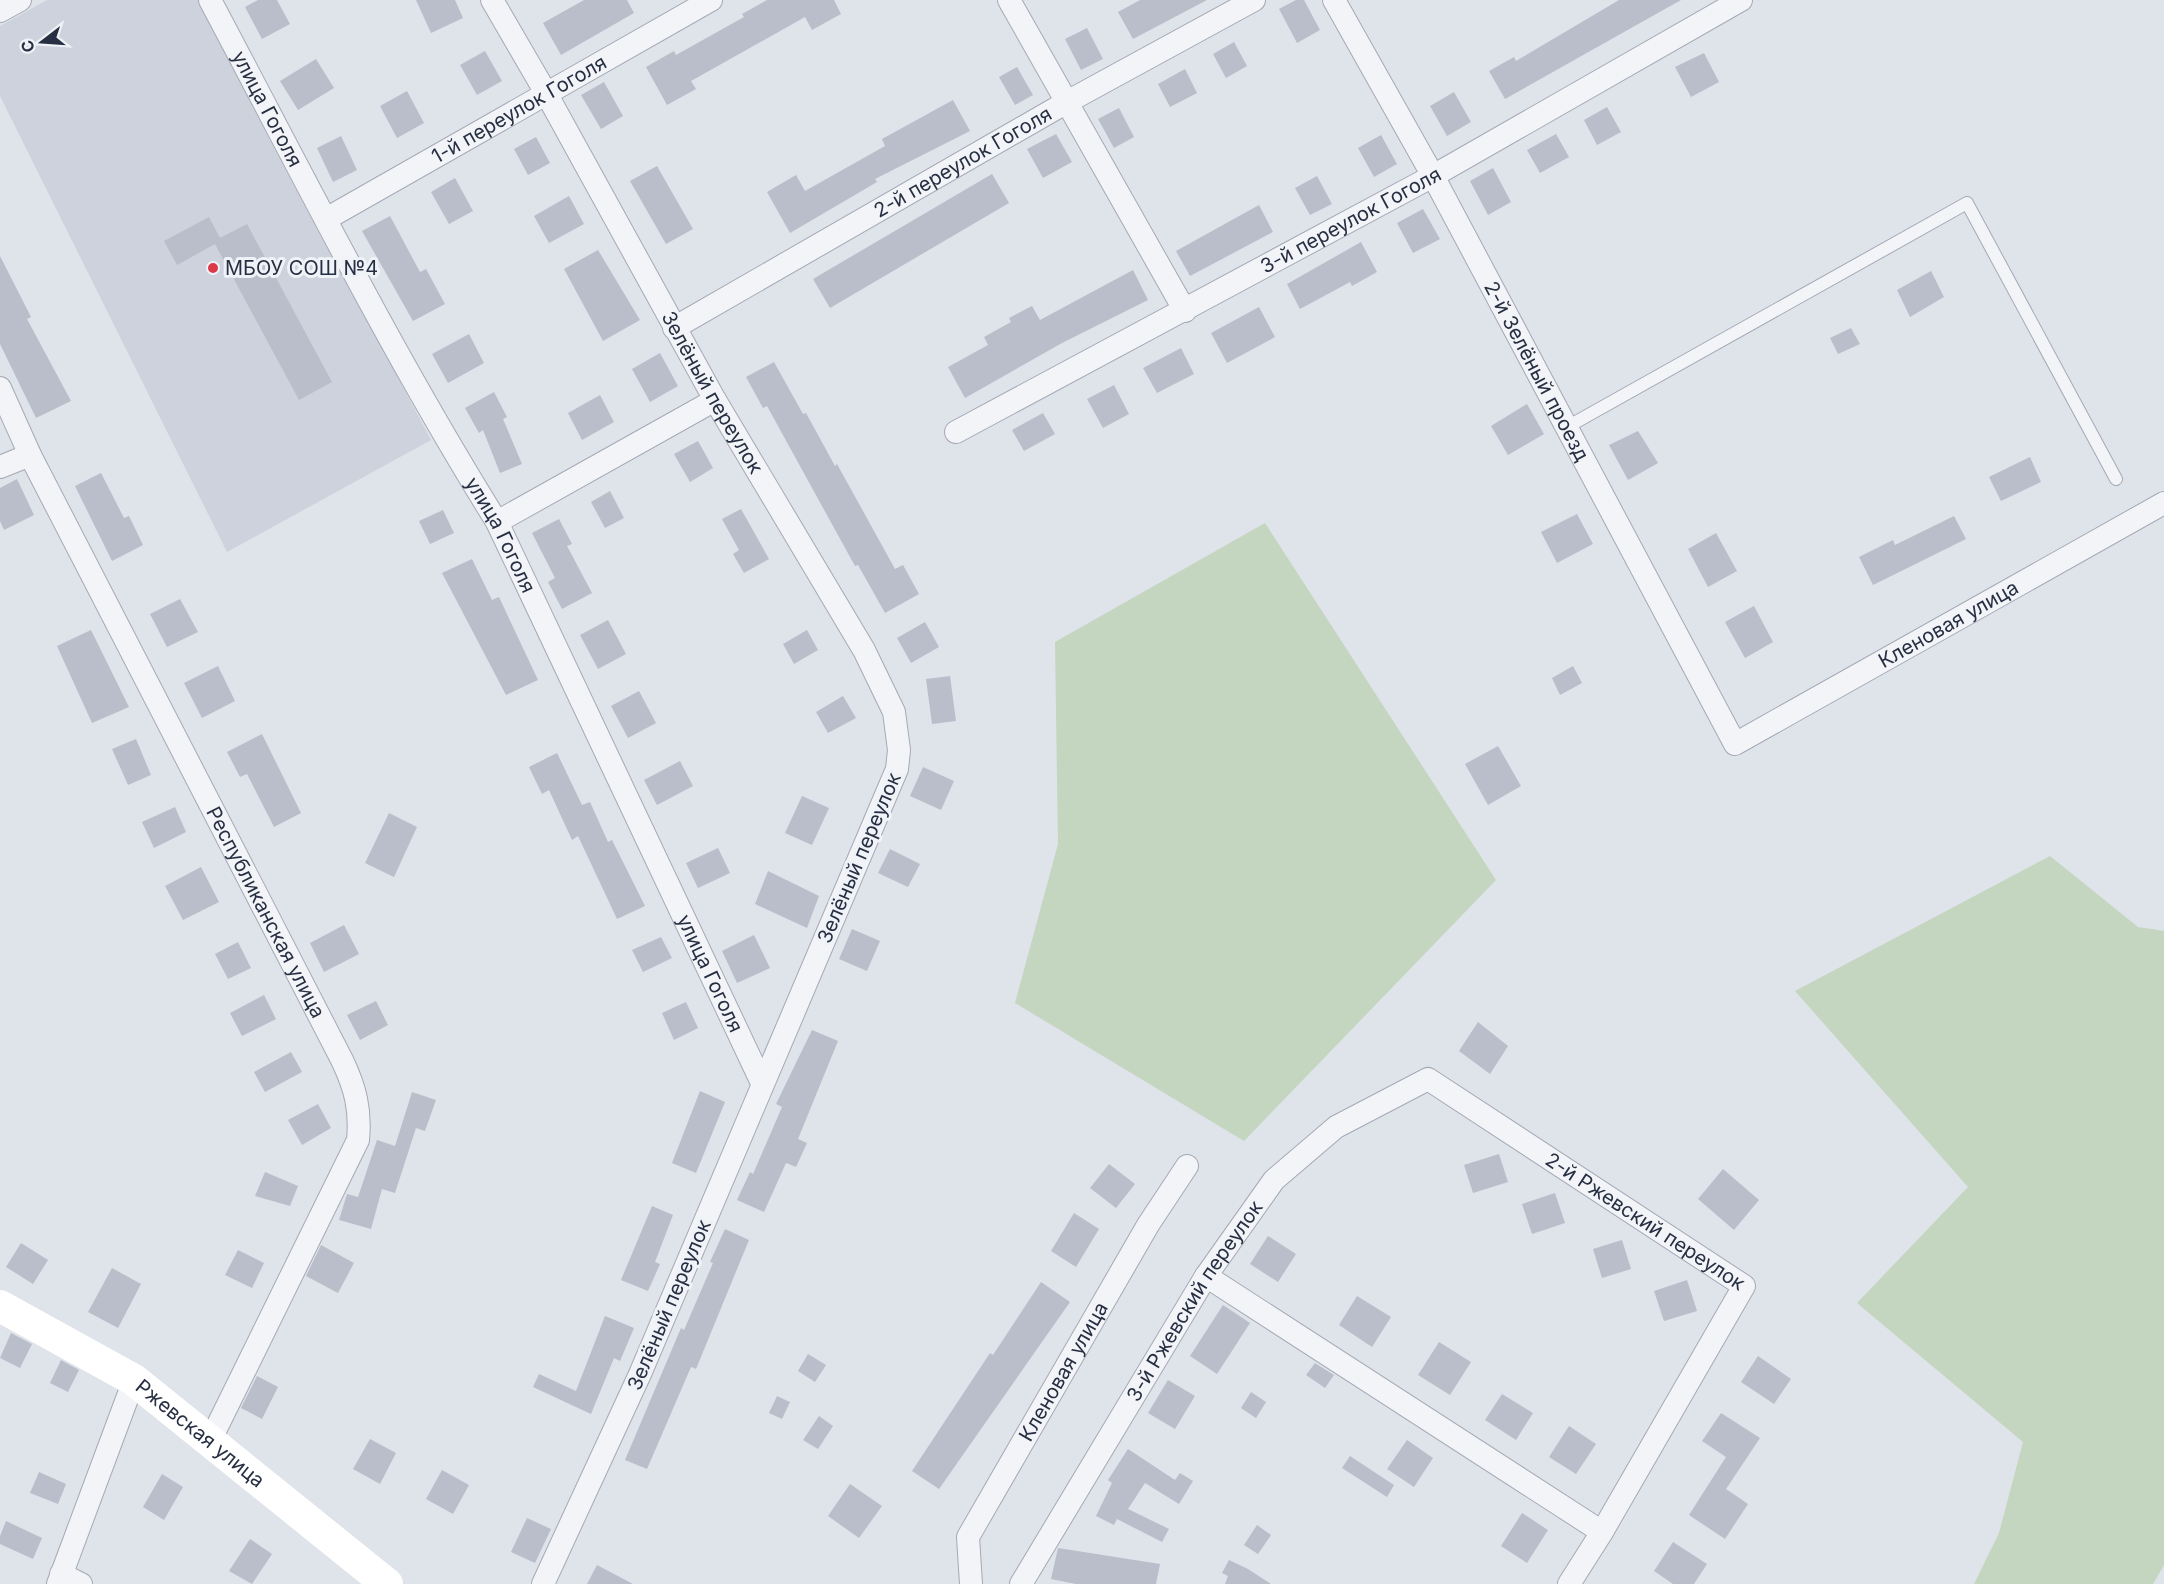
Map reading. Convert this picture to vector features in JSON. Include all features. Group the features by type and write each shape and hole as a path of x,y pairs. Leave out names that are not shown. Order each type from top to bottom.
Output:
{"main road":[{"name":"Ржевская улица","path":"0,1306 134,1380 209,1443 387,1584"}],"street":[{"path":"0,11 20,0"},
{"name":"улица Гоголя","path":"210,0 326,219 464,470 496,522 762,1083"},
{"name":"Зелёный переулок","path":"492,0 546,93 715,400 864,650 888,694 898,731 897,769 640,1374 543,1584"},
{"name":"1-й переулок Гоголя","path":"326,219 711,0"},
{"path":"1009,0 1185,311"},
{"name":"2-й переулок Гоголя","path":"674,328 1067,102 1254,0"},
{"name":"2-й Зелёный проезд","path":"1334,0 1433,176 1735,744"},
{"name":"3-й переулок Гоголя","path":"956,432 1433,176 1741,0"},
{"name":"Республиканская улица","path":"0,388 30,455 354,1084 359,1102 358,1140 209,1443"},
{"path":"496,522 715,400"},
{"path":"0,467 30,455"},
{"name":"Кленовая улица","path":"1735,744 2164,504"},
{"name":"3-й Ржевский переулок","path":"1021,1584 1206,1276 1274,1180 1336,1127 1428,1079"},
{"name":"2-й Ржевский переулок","path":"1428,1079 1744,1286 1602,1532 1569,1584"},
{"name":"Кленовая улица","path":"971,1584 968,1537 1148,1225 1187,1166"},
{"path":"1206,1276 1602,1532"},
{"path":"66,1581 134,1380"}],"lane":[{"path":"1567,428 1967,203 2116,479"}],"shaded area":[{"name":"МБОУ СОШ №4","path":"47,0 198,0 431,440 227,552 0,96 0,26"}],"green space":[{"path":"1265,523 1496,880 1244,1141 1015,1003 1058,844 1055,642"},
{"path":"2050,856 2138,927 2164,931 2164,1565 2153,1584 1974,1584 1999,1533 2023,1442 1857,1303 1968,1187 1795,991"}],"building":[{"path":"258,0 277,0 290,24 262,39 245,7"},
{"path":"416,0 455,0 463,18 431,33"},
{"path":"584,0 627,0 634,13 561,55 543,23"},
{"path":"767,0 834,0 841,14 812,30 805,17 691,81 696,89 667,105 646,67 674,51 676,55 744,17 742,14"},
{"path":"1140,0 1207,0 1133,39 1118,12"},
{"path":"1296,0 1304,0 1320,30 1297,43 1279,9"},
{"path":"1619,0 1681,0 1505,99 1489,71 1514,57 1516,61"},
{"path":"1087,28 1103,59 1081,70 1065,39"},
{"path":"1234,42 1247,66 1226,78 1213,54"},
{"path":"485,51 502,81 477,95 460,65"},
{"path":"1704,53 1719,82 1691,97 1675,67"},
{"path":"316,59 334,88 298,110 280,81"},
{"path":"1017,67 1033,95 1015,105 999,77"},
{"path":"1185,69 1197,93 1170,107 1158,84"},
{"path":"604,82 623,116 601,129 581,95"},
{"path":"407,91 424,123 397,138 380,106"},
{"path":"1454,92 1471,122 1447,136 1430,106"},
{"path":"953,100 970,131 875,179 877,182 790,233 767,192 796,175 805,191 885,146 882,139"},
{"path":"1607,107 1621,132 1597,145 1584,120"},
{"path":"1119,108 1134,137 1114,148 1098,119"},
{"path":"1056,134 1072,162 1043,178 1027,149"},
{"path":"1556,134 1569,157 1540,173 1527,150"},
{"path":"1381,135 1397,164 1374,177 1358,148"},
{"path":"341,136 357,170 333,182 317,148"},
{"path":"536,137 550,163 528,175 514,149"},
{"path":"657,166 693,229 666,244 630,181"},
{"path":"1493,168 1511,202 1488,215 1470,181"},
{"path":"992,174 1009,203 830,308 813,279"},
{"path":"1317,176 1332,204 1310,215 1295,188"},
{"path":"455,178 473,211 449,224 431,192"},
{"path":"569,196 584,224 549,243 534,216"},
{"path":"1259,205 1273,232 1190,276 1176,251"},
{"path":"1423,209 1440,239 1413,253 1397,223"},
{"path":"390,216 420,272 426,269 445,304 413,321 362,231"},
{"path":"209,217 220,238 247,224 332,382 299,400 215,244 177,265 164,241"},
{"path":"1361,242 1377,272 1352,286 1350,282 1300,309 1287,284"},
{"path":"598,250 640,320 603,341 564,269"},
{"path":"0,256 31,317 27,319 71,401 36,418 0,344"},
{"path":"1133,270 1148,300 1062,343 965,398 948,367 988,345 984,337 1011,322 1009,318 1032,306 1040,320"},
{"path":"1931,271 1944,297 1910,317 1897,290"},
{"path":"1259,307 1275,337 1227,363 1211,333"},
{"path":"1851,328 1860,344 1838,354 1830,338"},
{"path":"469,334 484,363 448,383 432,354"},
{"path":"1181,348 1194,374 1157,393 1143,368"},
{"path":"660,353 678,386 650,402 632,369"},
{"path":"774,362 835,466 837,464 895,569 903,565 919,594 885,613 858,565 855,566 767,406 763,408 746,377"},
{"path":"1114,385 1129,414 1103,428 1087,399"},
{"path":"494,392 507,417 503,419 522,464 500,473 483,430 479,433 465,408"},
{"path":"600,395 614,422 582,440 568,413"},
{"path":"1527,404 1544,434 1508,455 1491,426"},
{"path":"1043,413 1055,434 1024,451 1012,430"},
{"path":"1638,431 1658,463 1628,480 1609,445"},
{"path":"698,441 713,468 690,482 674,454"},
{"path":"2030,457 2041,482 2001,501 1989,477"},
{"path":"101,473 124,518 129,516 143,545 112,561 75,486"},
{"path":"17,479 34,515 4,530 0,521 0,488"},
{"path":"610,491 624,518 605,528 591,502"},
{"path":"741,509 769,559 744,573 733,554 739,550 722,519"},
{"path":"443,510 454,533 430,544 419,521"},
{"path":"1577,514 1593,544 1557,563 1541,532"},
{"path":"1954,516 1966,539 1873,585 1859,557 1893,540 1895,545"},
{"path":"559,519 572,544 567,546 592,593 562,609 548,582 555,578 532,533"},
{"path":"1716,533 1737,571 1708,587 1688,549"},
{"path":"472,559 492,600 499,597 538,680 506,695 442,573"},
{"path":"180,599 198,632 167,647 150,614"},
{"path":"1754,606 1773,642 1745,658 1725,622"},
{"path":"608,620 626,654 598,669 580,635"},
{"path":"925,622 939,647 911,663 897,638"},
{"path":"91,630 129,707 92,723 57,646"},
{"path":"807,630 818,650 794,664 783,644"},
{"path":"218,666 235,701 202,718 184,683"},
{"path":"1573,666 1582,683 1560,695 1552,678"},
{"path":"950,676 956,721 932,724 926,679"},
{"path":"639,691 656,723 628,738 611,706"},
{"path":"843,696 856,718 828,733 816,712"},
{"path":"262,734 301,813 274,827 247,774 240,777 227,752"},
{"path":"136,739 151,775 128,785 112,749"},
{"path":"1498,746 1521,786 1488,805 1465,764"},
{"path":"557,753 582,805 590,802 608,842 612,840 645,906 617,919 578,836 572,840 549,790 542,794 529,767"},
{"path":"680,761 693,786 657,805 644,780"},
{"path":"923,767 954,781 941,810 910,796"},
{"path":"802,796 829,808 812,845 785,833"},
{"path":"175,807 186,832 154,848 142,822"},
{"path":"389,813 417,827 394,877 365,863"},
{"path":"718,848 730,873 698,888 686,863"},
{"path":"890,849 920,864 908,887 878,873"},
{"path":"201,867 219,902 183,920 165,886"},
{"path":"768,871 819,896 807,928 755,904"},
{"path":"344,925 359,954 324,972 310,943"},
{"path":"852,929 880,941 867,971 839,959"},
{"path":"754,935 770,968 737,983 722,951"},
{"path":"661,937 672,958 643,972 632,950"},
{"path":"238,942 251,968 228,979 215,954"},
{"path":"264,995 276,1019 242,1036 230,1013"},
{"path":"376,1001 388,1025 360,1040 347,1015"},
{"path":"686,1002 698,1028 674,1040 662,1013"},
{"path":"1478,1022 1508,1046 1490,1074 1459,1051"},
{"path":"812,1030 838,1041 798,1139 807,1143 796,1167 786,1163 764,1212 737,1200 750,1172 753,1174 782,1107 776,1104"},
{"path":"291,1052 302,1072 265,1092 254,1072"},
{"path":"700,1091 725,1102 696,1173 672,1163"},
{"path":"412,1092 436,1100 425,1131 416,1128 395,1193 382,1189 371,1229 339,1220 347,1194 358,1197 377,1140 395,1146"},
{"path":"318,1104 331,1128 302,1145 288,1120"},
{"path":"1499,1154 1508,1182 1473,1193 1464,1165"},
{"path":"1109,1164 1135,1184 1116,1208 1090,1188"},
{"path":"1723,1169 1759,1200 1734,1230 1698,1199"},
{"path":"265,1172 298,1186 290,1206 255,1196"},
{"path":"1555,1193 1565,1223 1532,1234 1522,1204"},
{"path":"652,1206 673,1215 655,1262 660,1264 648,1291 621,1280"},
{"path":"1074,1213 1099,1229 1076,1267 1051,1251"},
{"path":"725,1229 749,1240 696,1369 691,1367 647,1469 625,1460 681,1328 684,1330"},
{"path":"1268,1236 1296,1254 1278,1282 1250,1264"},
{"path":"1622,1240 1631,1269 1602,1278 1593,1249"},
{"path":"21,1243 48,1260 33,1284 6,1267"},
{"path":"321,1245 354,1263 338,1293 306,1276"},
{"path":"238,1250 264,1263 252,1288 225,1275"},
{"path":"112,1268 141,1284 118,1328 88,1312"},
{"path":"1687,1280 1697,1311 1664,1321 1654,1291"},
{"path":"1041,1282 1070,1302 939,1489 912,1471 990,1353 993,1355"},
{"path":"1357,1296 1391,1317 1372,1347 1339,1325"},
{"path":"1223,1305 1250,1323 1217,1374 1190,1356"},
{"path":"605,1316 634,1328 620,1361 614,1358 591,1414 533,1387 539,1374 576,1391"},
{"path":"11,1333 32,1344 20,1368 0,1358"},
{"path":"1439,1342 1471,1362 1450,1395 1418,1375"},
{"path":"808,1354 826,1365 815,1382 798,1371"},
{"path":"1758,1356 1791,1379 1774,1404 1741,1382"},
{"path":"61,1360 79,1370 68,1392 50,1383"},
{"path":"1315,1363 1334,1375 1325,1388 1306,1375"},
{"path":"257,1376 278,1387 262,1419 241,1408"},
{"path":"1168,1380 1195,1396 1175,1429 1148,1413"},
{"path":"1251,1392 1266,1402 1256,1418 1241,1408"},
{"path":"1502,1394 1533,1413 1516,1440 1485,1420"},
{"path":"777,1396 790,1402 782,1419 769,1413"},
{"path":"1721,1413 1760,1438 1726,1489 1748,1504 1725,1539 1689,1515 1726,1457 1702,1441"},
{"path":"819,1416 833,1426 818,1449 803,1440"},
{"path":"1569,1426 1596,1444 1576,1474 1549,1457"},
{"path":"370,1439 396,1453 380,1484 353,1469"},
{"path":"1407,1440 1433,1458 1414,1487 1387,1469"},
{"path":"1128,1449 1175,1480 1180,1473 1193,1481 1179,1504 1145,1483 1128,1509 1169,1529 1162,1542 1117,1519 1114,1525 1096,1516 1112,1483 1108,1480"},
{"path":"1350,1456 1394,1485 1387,1497 1342,1468"},
{"path":"442,1470 469,1485 453,1514 426,1499"},
{"path":"39,1472 66,1484 58,1504 30,1493"},
{"path":"162,1474 183,1487 164,1520 143,1507"},
{"path":"850,1484 882,1506 859,1538 828,1516"},
{"path":"1522,1513 1548,1530 1527,1563 1501,1546"},
{"path":"527,1518 551,1529 535,1563 511,1552"},
{"path":"6,1521 42,1538 33,1559 0,1544 0,1536"},
{"path":"1257,1525 1271,1535 1258,1554 1244,1545"},
{"path":"250,1539 272,1554 252,1584 229,1571"},
{"path":"1673,1542 1707,1564 1694,1584 1673,1584 1654,1571"},
{"path":"1058,1548 1160,1564 1156,1584 1076,1584 1051,1579"},
{"path":"1229,1560 1271,1584 1225,1584 1228,1576 1222,1573"},
{"path":"597,1565 633,1584 587,1584"}],"place":[{"name":"МБОУ СОШ №4","path":"213,268"}]}
